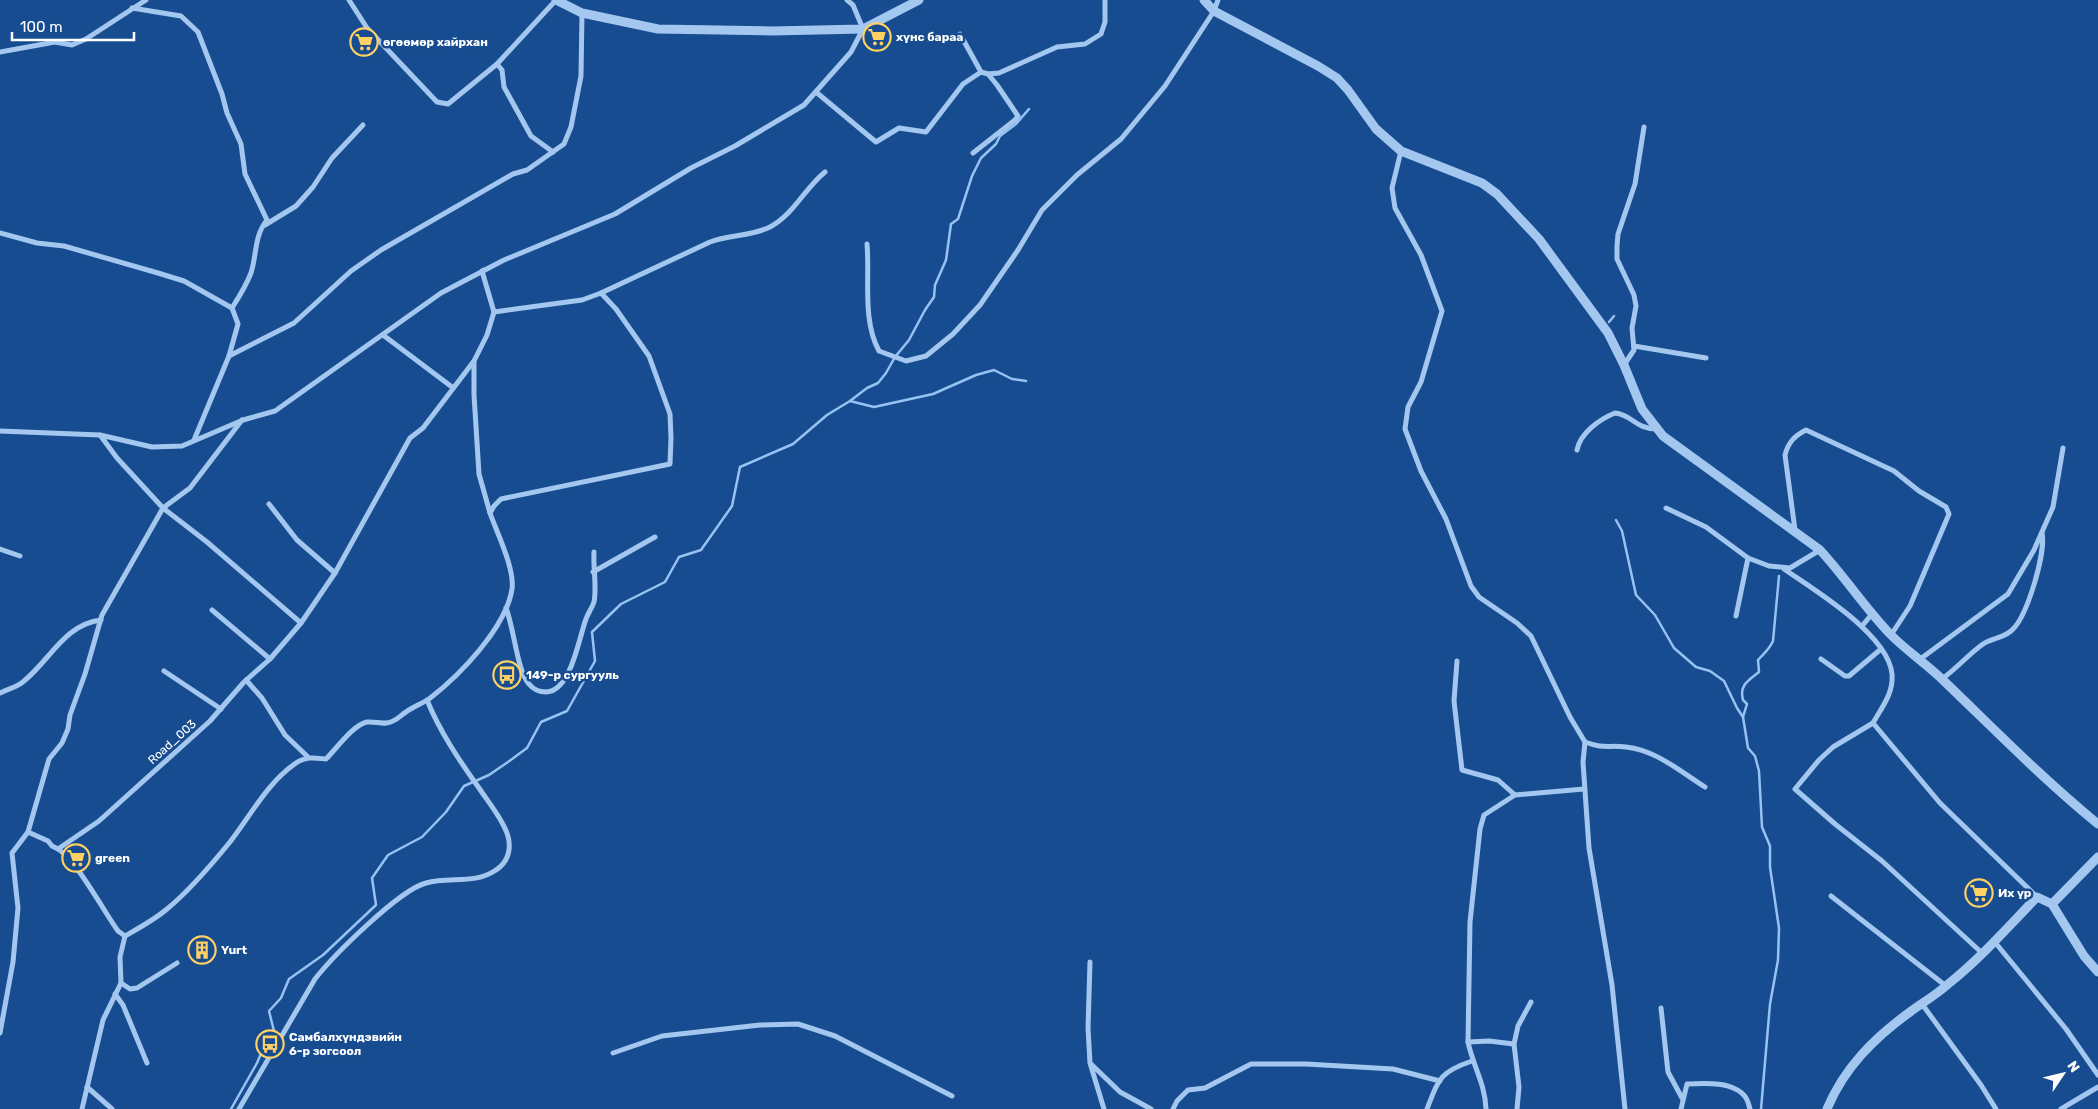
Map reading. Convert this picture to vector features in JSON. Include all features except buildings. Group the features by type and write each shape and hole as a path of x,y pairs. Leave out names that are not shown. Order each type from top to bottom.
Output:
{"street":[{"path":"0,52 55,42 72,45 86,40 146,0"},
{"path":"350,0 367,28 437,102 448,104 497,64 556,0 582,13 658,29 772,31 862,29 919,0"},
{"path":"0,431 100,435 152,447 182,446 243,420 276,411 421,306 504,260 615,214 691,168 735,146 804,105 851,52 862,29 853,5 847,0"},
{"path":"853,5 859,0"},
{"path":"960,34 980,72 988,74 999,73 1058,47 1085,44 1101,34 1105,22 1105,0"},
{"path":"1204,0 1214,11 1310,61 1336,78 1348,90 1376,129 1401,151 1482,183 1497,194 1539,239 1608,333 1624,365 1642,409 1663,436 1820,550 1839,570 1858,600 1891,635 1942,679 2069,800 2098,824"},
{"path":"867,244 870,319 879,351 906,361 926,356 953,334 980,305 1018,250 1042,210 1077,175 1121,139 1165,86 1214,11 1218,0"},
{"path":"132,8 181,16 198,32 222,94 227,113 241,144 245,174 267,220 261,228 256,242 251,272 242,293 232,308"},
{"path":"229,356 294,323 351,271 381,250 513,174 527,170 564,144 571,127 579,94 582,13"},
{"path":"497,64 502,70 504,87 531,136 553,152"},
{"path":"816,92 876,142 899,128 926,132 963,84 980,72"},
{"path":"973,153 1018,116 988,74"},
{"path":"261,228 296,206 313,187 332,158 363,126"},
{"path":"1624,365 1634,346 1632,328 1635,299 1616,253 1618,234 1635,184 1644,127"},
{"path":"1401,151 1392,188 1395,208 1422,255 1442,311 1421,382 1408,406 1405,429 1421,471 1446,519 1471,586 1479,597 1517,623 1531,636 1570,717 1585,742 1583,762 1588,848 1612,985 1625,1109"},
{"path":"494,312 582,300 710,242 726,236 742,235 770,227 794,208 818,177 825,172"},
{"path":"0,233 37,243 71,248 184,281 232,308 238,324 229,356 194,441"},
{"path":"82,1109 103,1020 121,984 120,957 125,936 167,910 230,842 266,792 296,763 308,757 326,759 355,727 369,722 387,724 394,721 427,700 460,674 494,630 506,608 512,589 512,574 490,513 479,474 474,395 474,361 494,312 482,271"},
{"path":"490,513 500,499 670,464 672,438 670,414 649,356 616,309 601,293"},
{"path":"383,335 452,387"},
{"path":"1634,346 1706,358"},
{"name":"Road_003","path":"58,849 99,821 210,721 246,680 270,659 301,623 335,573 410,438 423,428 452,387 474,361"},
{"path":"1577,450 1582,437 1594,426 1616,413 1623,415 1644,428 1657,428"},
{"path":"0,1033 13,962 18,908 12,853 28,832 49,759 62,743 68,729 70,715 85,674 101,620 163,508 190,488 243,420"},
{"path":"1795,530 1784,456 1786,448 1793,438 1806,430 1894,471 1919,491 1946,507 1948,514 1910,606 1891,635"},
{"path":"100,435 117,458 163,508 207,542 301,623"},
{"path":"1919,660 2008,594 2034,550 2053,507 2063,448"},
{"path":"269,504 297,540 335,573"},
{"path":"1666,508 1706,528 1757,563 1784,569 1790,568 1820,550"},
{"path":"1942,679 1986,642 2012,631 2021,618 2034,583 2042,552 2042,532"},
{"path":"593,572 655,538"},
{"path":"0,549 20,556"},
{"path":"506,608 512,622 523,675 530,685 539,692 557,689 576,654 586,619 594,600 594,552"},
{"path":"1736,616 1748,558"},
{"path":"1784,569 1862,626 1881,649 1890,664 1892,681 1890,692 1873,722 1832,747 1795,789 1882,861 1982,953"},
{"path":"212,610 270,659"},
{"path":"1862,626 1872,614"},
{"path":"0,693 23,683 68,634 91,621 101,620"},
{"path":"1822,659 1845,676 1850,676 1881,649"},
{"path":"1457,661 1454,701 1462,770 1498,780 1515,796"},
{"path":"164,671 220,710"},
{"path":"246,680 262,698 285,736 308,757"},
{"path":"239,1109 315,979 327,963 402,896 415,887 438,881 476,879 498,869 509,853 510,843 506,832 437,724 427,700"},
{"path":"1873,722 1940,802 2037,897 2052,904 2084,956 2098,972"},
{"path":"1585,742 1604,748 1626,747 1655,755 1705,787"},
{"path":"1486,1109 1485,1094 1479,1073 1472,1061 1468,1042 1470,922 1480,829 1484,815 1490,809 1515,796 1584,789"},
{"path":"28,832 48,841 52,846 66,854 118,930 125,936"},
{"path":"2052,904 2098,857"},
{"path":"1831,896 1946,986"},
{"path":"1827,1109 1836,1088 1861,1054 1880,1036 1946,986 1982,953 2037,897"},
{"path":"1994,941 2066,1029 2098,1074"},
{"path":"1090,962 1088,1028 1090,1063 1104,1109"},
{"path":"121,984 130,989 137,988 177,963"},
{"path":"115,994 123,1005 147,1063"},
{"path":"1517,1109 1519,1087 1514,1044 1518,1026 1531,1002"},
{"path":"1922,1004 1981,1085 1996,1109"},
{"path":"1661,1008 1668,1072 1682,1098"},
{"path":"613,1053 662,1036 760,1025 798,1024 835,1036 952,1096"},
{"path":"1468,1042 1489,1041 1514,1044"},
{"path":"1428,1109 1443,1075 1452,1068 1472,1061"},
{"path":"1090,1063 1120,1092 1151,1109"},
{"path":"1173,1109 1177,1100 1188,1090 1205,1088 1250,1064 1306,1064 1393,1069 1440,1080"},
{"path":"1681,1109 1682,1098 1687,1084 1708,1083 1733,1088 1746,1097 1750,1109"},
{"path":"87,1087 112,1109"},
{"path":"2061,1109 2098,1087"}],"waterway":[{"path":"850,401 867,388 878,383 909,340 934,297 935,285 946,260 951,224 958,219 972,176 981,158 996,144 1000,136 1016,124 1029,109"},
{"path":"1609,322 1614,316"},
{"path":"231,1109 257,1063 265,1044 274,1031 269,1011 281,998 289,979 323,955 376,905 372,878 388,855 422,837 446,812 464,786 489,775 527,748 541,722 567,711 595,661 592,632 621,604 665,582 679,557 701,550 732,506 740,467 793,444 827,415 850,401 874,407 933,394 976,375 994,370 1012,379 1026,381"},
{"path":"1616,520 1622,531 1636,595 1655,615 1674,648 1696,667 1710,671 1724,681 1743,717 1748,748 1755,756 1759,771 1762,827 1770,846 1770,867 1779,928 1778,960 1770,1004 1761,1109"},
{"path":"1743,717 1747,704 1743,700 1743,687 1759,672 1758,660 1773,641 1779,576"}],"place":[{"name":"хүнс бараа","path":"877,37"},
{"name":"өгөөмөр хайрхан","path":"364,42"},
{"name":"149-р сургууль","path":"507,675"},
{"name":"green","path":"76,858"},
{"name":"Их үр","path":"1979,893"},
{"name":"Yurt","path":"202,950"},
{"name":"Самбалхүндэвийн 6-р зогсоол","path":"270,1044"}]}
